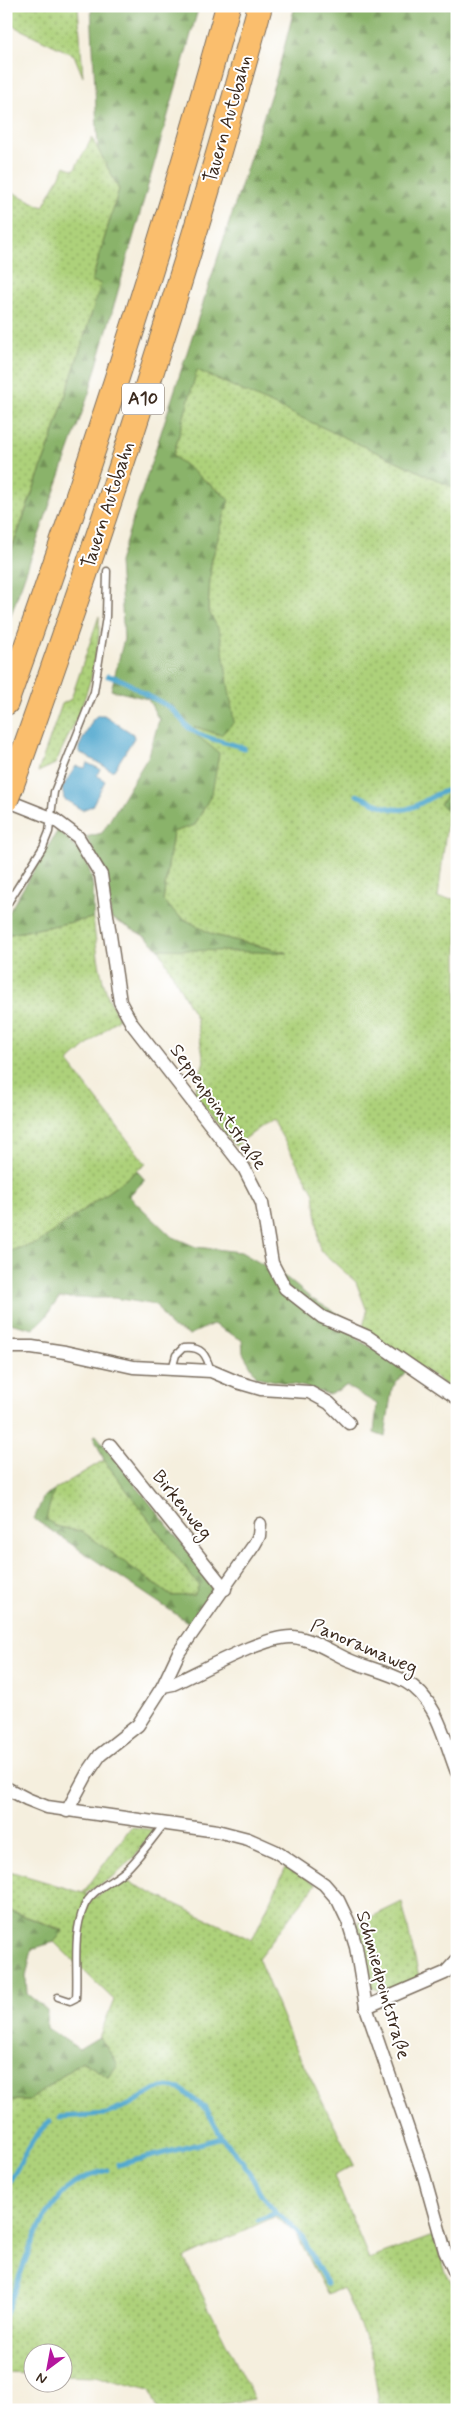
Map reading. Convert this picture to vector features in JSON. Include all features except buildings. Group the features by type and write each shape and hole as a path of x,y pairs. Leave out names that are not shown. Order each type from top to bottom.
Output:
{"highway":[{"name":"Tauern Autobahn","path":"6,703 110,398 206,87 228,6"},
{"name":"Tauern Autobahn","path":"8,796 58,656 139,413 238,90 260,6"}],"street":[{"name":"Seppenpointstraße","path":"8,796 51,817 78,837 101,875 120,1002 132,1024 244,1168 262,1203 272,1263 285,1288 322,1317 368,1337 457,1398"},
{"path":"6,1347 32,1347 66,1352 133,1367 211,1371 237,1382 261,1389 309,1392 328,1403 349,1423"},
{"name":"Birkenweg","path":"110,1445 225,1589"},
{"path":"67,1811 87,1774 100,1755 138,1725 163,1686 179,1652 225,1589 254,1545 259,1536 260,1524"},
{"name":"Panoramaweg","path":"163,1686 173,1684 272,1641 292,1637 404,1681 416,1688 436,1717 457,1772"},
{"name":"Schmiedpointstraße","path":"7,1788 47,1807 217,1831 248,1839 275,1851 324,1884 338,1900 348,1921 356,1947 366,2006 424,2176 445,2251 457,2277"},
{"path":"366,2006 445,1973 457,1960"}],"lane":[{"path":"6,906 43,847 51,817 54,792 94,692 106,617 108,571"},
{"path":"172,1369 176,1355 183,1348 194,1347 202,1350 207,1357 211,1371"},
{"path":"58,1997 70,2001 76,1998 75,1975 78,1940 84,1907 97,1892 126,1870 164,1824"}],"green space":[{"path":"7,6 78,6 83,77 74,55 9,24"},
{"path":"91,6 199,6 89,393 6,629 6,566 52,438 101,284 92,281 119,189 98,149"},
{"path":"295,6 457,6 457,489 197,370 173,456 229,499 211,563 208,610 220,632 234,722 221,735 196,727 190,730 219,753 212,793 195,825 173,832 163,901 179,916 213,935 288,953 159,949 146,937 111,918 105,872 86,837 102,833 149,755 159,720 148,699 111,690 124,639 119,562 277,75"},
{"path":"92,138 119,189 92,280 101,284 52,438 6,564 6,441 10,431 6,429 6,189 43,207 65,166 74,170"},
{"path":"197,369 457,489 457,781 440,804 448,812 438,898 457,899 457,1393 363,1327 367,1311 356,1282 320,1250 314,1193 272,1119 235,1146 194,1094 204,1061 196,1018 159,949 285,952 213,935 179,916 163,901 173,832 195,825 212,793 189,730 196,727 221,735 220,633 208,610 211,563 229,499 173,456"},
{"path":"99,616 99,637 91,678 81,709 55,764 38,772 62,704 71,699"},
{"path":"457,781 457,807 448,812 440,804"},
{"path":"58,830 78,850 89,869 93,890 93,918 6,935 6,917"},
{"path":"93,918 103,982 112,1006 119,1018 68,1062 146,1164 38,1243 6,1252 6,935"},
{"path":"137,1171 145,1180 129,1196 171,1236 196,1247 241,1252 288,1279 312,1299 354,1323 357,1339 408,1369 392,1388 385,1437 374,1433 377,1404 346,1386 329,1395 310,1388 257,1377 243,1353 242,1340 213,1324 189,1335 170,1326 156,1305 115,1298 59,1298 44,1319 33,1329 6,1322 6,1252 38,1243"},
{"path":"96,1435 209,1578 211,1592 208,1603 192,1625 34,1519 44,1496 54,1490 46,1518 54,1526 83,1532 171,1596 194,1595 199,1586 104,1460 93,1436"},
{"path":"104,1460 199,1586 194,1595 171,1596 83,1532 55,1526 45,1518 54,1490"},
{"path":"131,1827 154,1830 131,1861 114,1876 84,1894 95,1897 124,1880 252,1940 286,1867 316,1884 258,1958 293,2043 354,2165 334,2176 369,2259 433,2236 447,2275 457,2292 456,2410 392,2410 379,2404 371,2350 343,2288 327,2294 295,2231 274,2217 184,2258 254,2399 201,2408 201,2410 158,2410 150,2390 95,2376 72,2375 72,2344 22,2344 22,2374 6,2373 6,2100 30,2100 82,2061 108,2077 118,2064 99,2037 114,2000 54,1942 63,1930 6,1909 6,1870 83,1893"},
{"path":"402,1902 419,1977 396,1988 377,1990 372,1987 366,1953 357,1924"},
{"path":"6,1909 63,1931 54,1942 32,1949 26,1977 27,1994 47,2010 47,2028 79,2049 99,2037 118,2064 108,2077 82,2061 30,2100 6,2100"}],"water":[{"path":"98,715 104,715 133,734 134,738 114,770 79,752 79,747 93,719"},
{"path":"87,763 100,769 97,775 105,781 92,806 82,810 64,799 62,788 76,766 85,768"}],"waterway":[{"path":"108,676 125,681 168,706 195,732 244,748"},
{"path":"357,795 383,806 403,809 416,806 444,791 457,790"},
{"path":"60,2117 106,2114 131,2104 156,2089 168,2087 181,2089 207,2110 222,2138 242,2160 263,2197 276,2213 295,2229 303,2239 327,2284"},
{"path":"6,2186 31,2143 50,2121"},
{"path":"118,2165 222,2138"},
{"path":"6,2314 32,2243 50,2209 75,2183 90,2175 107,2170"},
{"path":"258,2220 276,2213"}]}
